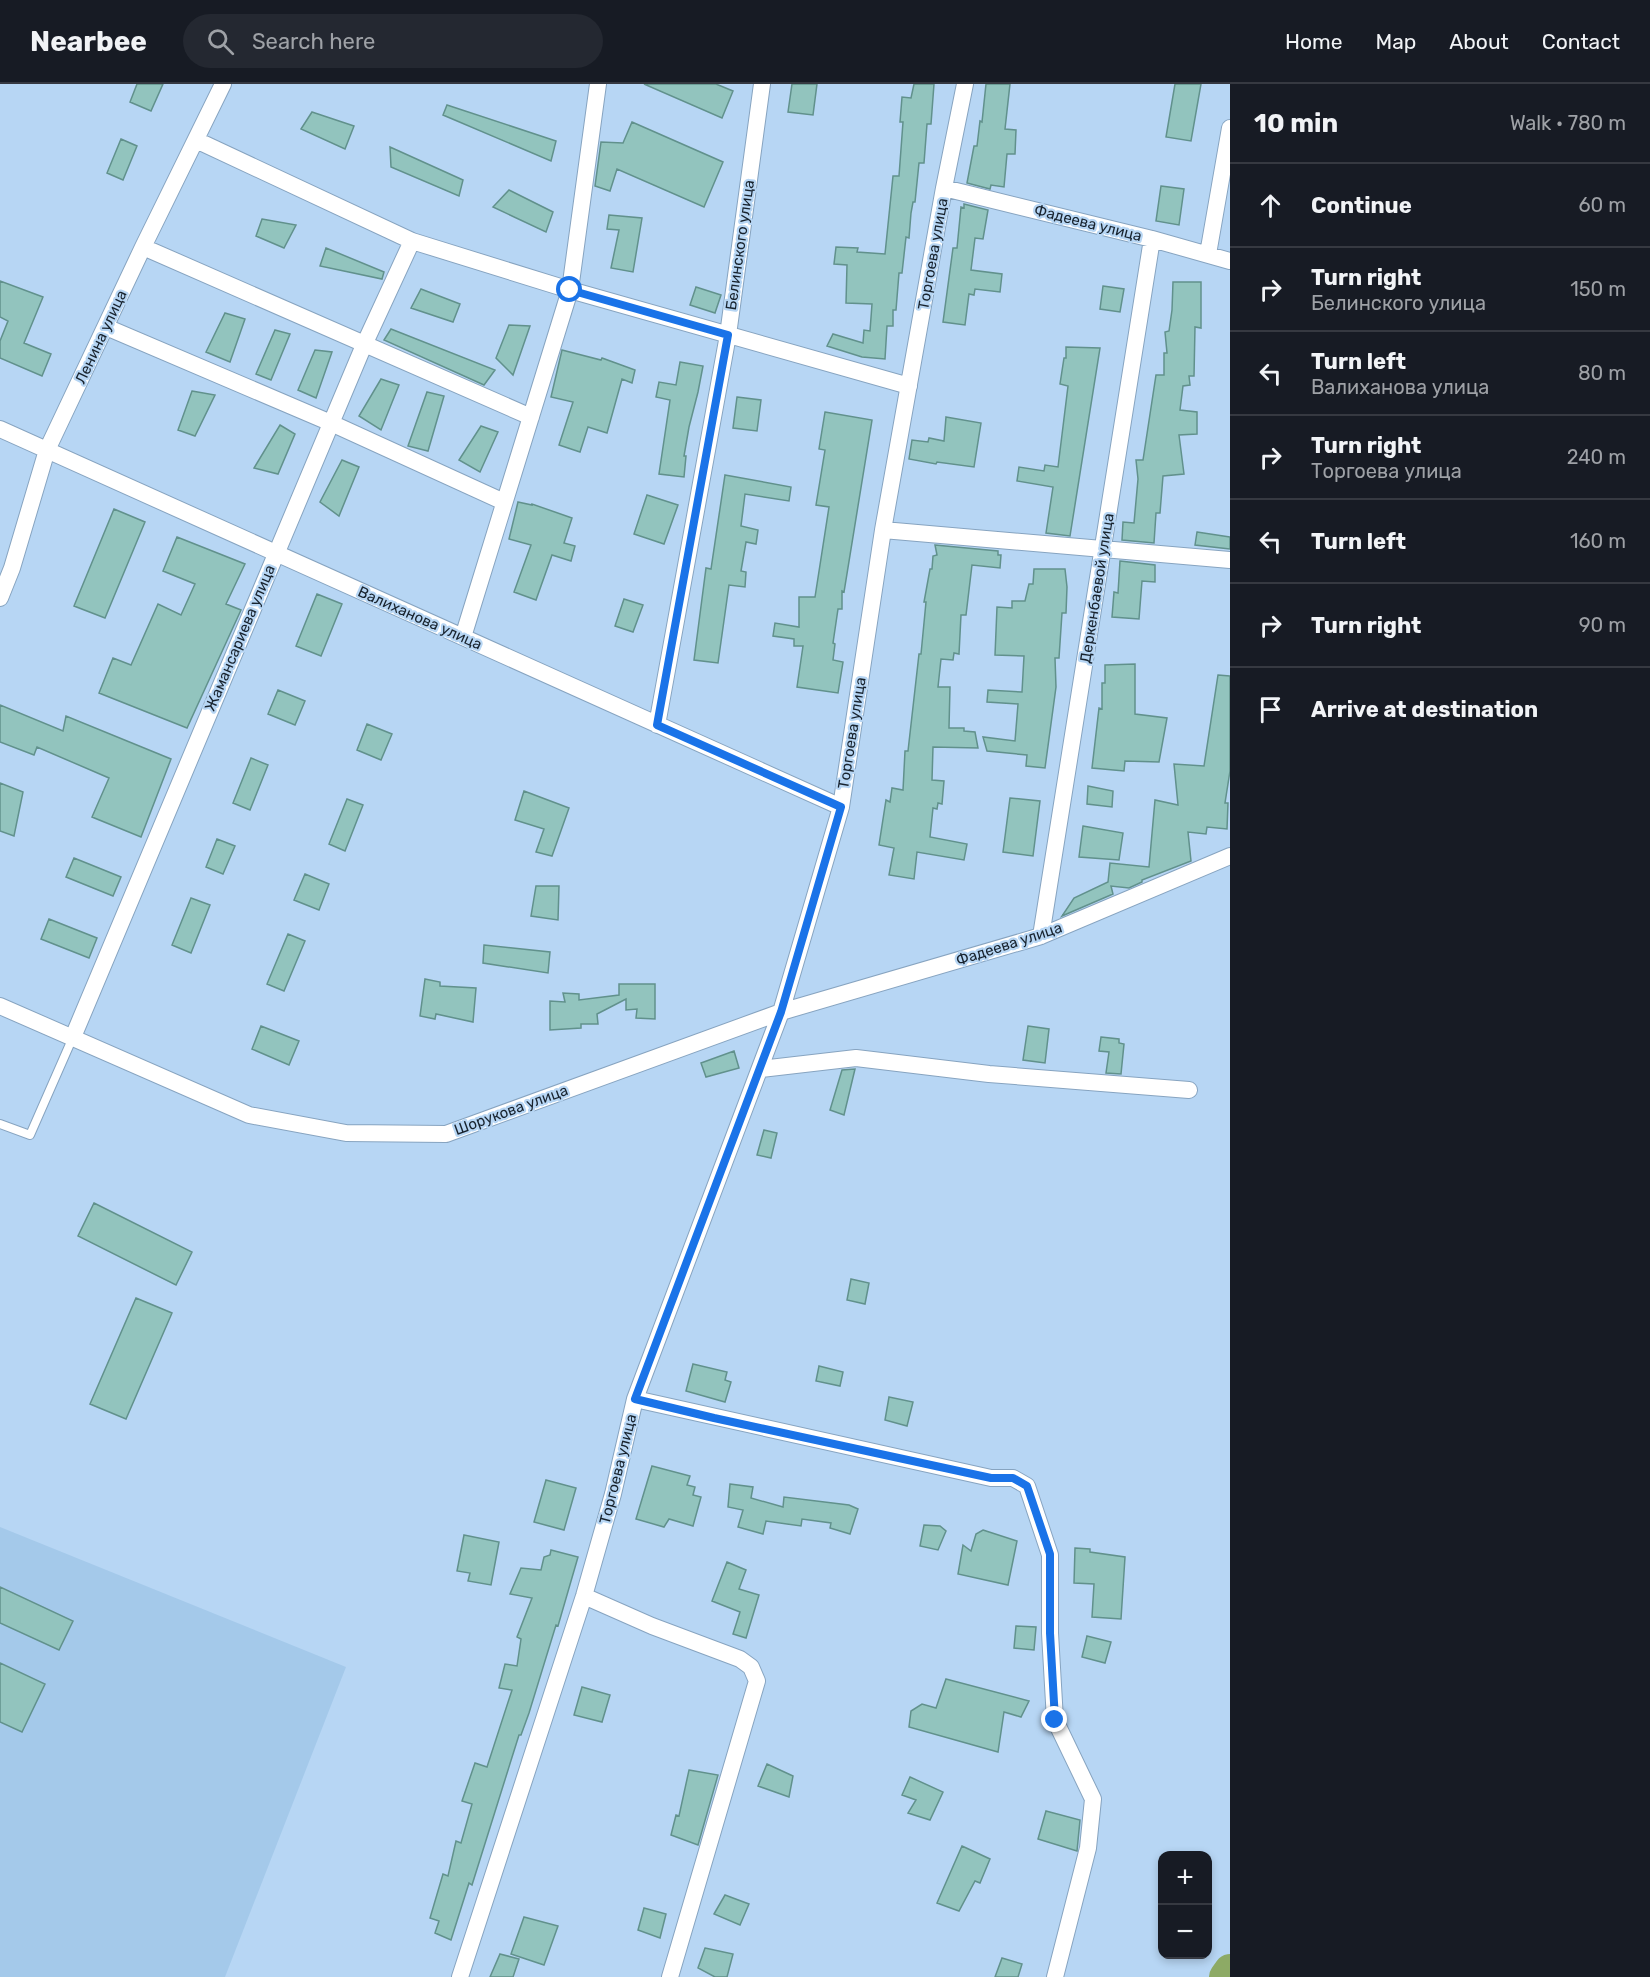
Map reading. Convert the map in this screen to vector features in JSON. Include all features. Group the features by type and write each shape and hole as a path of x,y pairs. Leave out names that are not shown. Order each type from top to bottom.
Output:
{"street":[{"name":"Ленина улица","path":"0,598 12,568 47,450 223,84"},
{"path":"463,637 570,290 598,84"},
{"name":"Белинского улица","path":"657,725 728,335 762,84"},
{"name":"Торгоева улица","path":"460,1977 584,1596 613,1494 635,1399 781,1012 841,807 883,530 944,188 965,84"},
{"path":"1208,254 1230,128"},
{"path":"196,140 412,241 570,290 909,386"},
{"name":"Фадеева улица","path":"944,188 1152,238 1230,261"},
{"name":"Деркенбаевой улица","path":"1041,936 1152,238"},
{"name":"Жамансариева улица","path":"73,1037 364,345 412,241"},
{"path":"143,247 531,417"},
{"path":"106,327 331,423 504,502"},
{"name":"Валиханова улица","path":"0,429 841,807"},
{"path":"883,530 1230,560"},
{"name":"Фадеева улица","path":"781,1012 1041,936 1230,856"},
{"name":"Шорукова улица","path":"0,1006 249,1114 346,1133 446,1134 781,1012"},
{"path":"761,1069 856,1058 989,1074 1189,1090"},
{"path":"635,1399 979,1476 1013,1478 1027,1486 1050,1554 1050,1633 1055,1720 1092,1799 1089,1848 1055,1977"},
{"path":"584,1596 652,1626 740,1659 751,1667 757,1681 670,1977"}],"lane":[{"path":"0,1124 30,1135 73,1037"}],"shaded area":[{"path":"0,1527 346,1667 225,1977 0,1977"}],"building":[{"path":"137,84 163,84 151,111 130,102"},
{"path":"644,84 716,84 733,91 722,118"},
{"path":"792,84 817,84 813,115 788,112"},
{"path":"914,84 934,84 931,124 927,124 924,163 919,163 909,238 906,237 902,273 899,273 896,310 893,310 893,326 887,326 885,359 862,357 827,346 833,334 863,343 864,330 870,331 872,304 846,303 847,265 834,264 836,247 858,248 857,252 885,254 893,176 899,176 903,122 900,122 902,97 911,98"},
{"path":"986,84 1010,84 1005,129 1016,130 1015,154 1007,154 1004,187 991,185 990,189 967,183 974,146 977,146 980,121 982,122"},
{"path":"1175,84 1201,84 1191,141 1166,137"},
{"path":"447,105 556,141 551,161 443,115"},
{"path":"312,112 354,126 345,149 301,129"},
{"path":"632,122 723,162 704,207 617,169 610,191 595,186 601,142 623,143"},
{"path":"121,139 137,146 123,180 107,173"},
{"path":"390,147 463,180 459,196 391,167"},
{"path":"1161,186 1184,189 1179,225 1156,221"},
{"path":"509,190 553,212 546,232 493,207"},
{"path":"964,204 988,210 983,239 975,238 971,270 1002,274 1000,292 975,289 974,295 969,294 965,325 943,322 953,248 957,248 961,207 964,208"},
{"path":"609,215 642,218 633,272 611,268 619,230 607,229"},
{"path":"262,219 296,225 284,248 256,236"},
{"path":"326,248 384,272 382,279 320,266"},
{"path":"0,281 43,297 24,343 51,354 42,376 0,358 0,341 8,321 0,317"},
{"path":"1173,282 1201,282 1201,328 1195,327 1194,376 1189,376 1190,385 1183,386 1180,410 1197,412 1197,434 1179,435 1184,474 1163,476 1160,513 1156,513 1154,543 1122,540 1123,522 1134,523 1138,479 1136,460 1143,460 1156,375 1164,375 1164,353 1167,353 1165,332 1169,331"},
{"path":"1103,286 1124,289 1120,312 1100,309"},
{"path":"696,287 721,295 715,313 690,305"},
{"path":"421,289 460,304 453,322 411,308"},
{"path":"225,313 245,319 230,362 206,352"},
{"path":"509,325 530,326 513,375 496,358"},
{"path":"391,329 495,370 484,385 384,340"},
{"path":"275,330 290,334 271,380 256,374"},
{"path":"1066,347 1100,348 1070,536 1046,533 1053,487 1017,481 1019,467 1044,471 1045,465 1058,467 1068,386 1060,384"},
{"path":"315,350 332,352 316,398 298,390"},
{"path":"562,350 601,360 602,358 635,370 632,383 622,379 607,433 588,427 580,452 559,445 573,402 551,397"},
{"path":"680,362 703,366 684,456 686,456 684,477 659,474 670,400 656,397 659,382 676,385"},
{"path":"381,379 399,385 381,430 359,416"},
{"path":"192,391 215,395 195,436 178,430"},
{"path":"427,392 444,396 428,451 408,446"},
{"path":"737,397 761,400 757,431 733,428"},
{"path":"825,412 872,420 844,592 842,591 842,609 838,609 833,643 835,644 833,660 843,662 838,693 797,687 803,646 794,646 794,639 773,636 775,623 799,627 799,597 815,597 829,507 816,505 825,450 819,449"},
{"path":"946,417 981,423 974,467 909,459 912,440 928,442 929,438 944,441"},
{"path":"280,425 295,434 278,474 254,468"},
{"path":"481,426 498,432 480,472 459,460"},
{"path":"342,460 359,467 339,516 320,502"},
{"path":"725,475 791,487 789,501 745,494 741,526 758,530 756,544 746,542 741,571 746,572 745,587 729,585 718,663 694,660 706,568 711,569"},
{"path":"647,495 678,505 664,544 634,534"},
{"path":"518,502 532,504 572,518 564,543 575,546 571,561 552,555 536,600 514,592 531,545 509,539"},
{"path":"114,509 145,522 105,618 74,606"},
{"path":"1197,532 1230,537 1230,549 1195,545"},
{"path":"177,537 245,564 226,604 241,610 187,728 99,693 113,658 131,665 158,604 181,615 195,584 163,571"},
{"path":"935,545 998,551 998,555 1001,555 1000,568 972,565 966,615 961,615 959,654 954,653 953,660 941,659 938,687 950,687 949,728 964,728 964,731 975,732 978,748 933,747 932,780 944,781 942,804 938,803 937,809 933,808 930,837 967,844 964,860 917,852 914,879 889,875 894,848 879,845 886,800 890,802 892,788 903,790 905,751 908,751 919,654 921,654 926,602 924,602 933,556 937,555"},
{"path":"1120,561 1155,565 1155,582 1142,581 1139,619 1112,617 1114,592 1118,593"},
{"path":"1034,569 1065,569 1067,587 1066,613 1062,613 1059,658 1055,658 1056,687 1045,768 1026,766 1027,755 987,751 983,737 1015,741 1018,704 987,702 988,690 1022,692 1024,656 995,655 997,607 1012,608 1012,601 1025,601 1029,584 1033,584"},
{"path":"317,594 342,604 321,656 296,646"},
{"path":"624,599 643,605 633,632 615,626"},
{"path":"1135,664 1135,714 1167,718 1159,762 1125,761 1124,771 1092,768 1099,708 1102,709 1105,665"},
{"path":"1218,675 1230,676 1230,771 1225,803 1228,803 1227,829 1207,827 1206,834 1188,832 1191,861 1142,880 1129,888 1111,886 1113,894 1062,916 1074,898 1108,882 1110,863 1149,867 1155,800 1178,805 1174,764 1204,766"},
{"path":"278,690 305,701 295,725 268,714"},
{"path":"0,705 63,731 66,716 171,759 141,837 92,817 109,778 37,747 34,755 0,742"},
{"path":"367,724 392,734 381,760 357,750"},
{"path":"251,758 268,765 250,810 233,803"},
{"path":"0,783 23,792 14,836 0,831"},
{"path":"1088,786 1113,791 1112,807 1087,804"},
{"path":"524,791 569,808 552,856 536,852 544,829 515,820"},
{"path":"1010,798 1040,801 1033,856 1003,852"},
{"path":"347,799 363,805 345,851 329,844"},
{"path":"1083,826 1123,833 1119,860 1079,857"},
{"path":"217,839 235,846 223,874 206,867"},
{"path":"74,858 121,877 113,896 66,877"},
{"path":"305,874 329,884 319,910 294,900"},
{"path":"536,886 559,886 558,920 531,916"},
{"path":"191,898 210,905 191,953 172,945"},
{"path":"49,919 97,938 89,958 41,939"},
{"path":"288,934 305,941 284,991 267,984"},
{"path":"484,945 550,952 548,973 483,963"},
{"path":"425,979 440,982 440,986 476,988 473,1022 436,1014 435,1019 420,1016"},
{"path":"619,984 655,984 655,1019 636,1018 637,1009 626,1010 626,999 597,1014 598,1024 581,1024 581,1028 550,1030 550,1001 565,1002 563,993 579,994 579,1000 619,995"},
{"path":"261,1026 299,1041 289,1065 252,1049"},
{"path":"1028,1026 1049,1029 1045,1063 1023,1060"},
{"path":"1101,1037 1119,1039 1119,1043 1124,1044 1121,1074 1106,1073 1109,1052 1099,1051"},
{"path":"734,1051 739,1068 706,1077 701,1063"},
{"path":"855,1069 844,1115 830,1110 842,1070"},
{"path":"764,1130 777,1133 771,1158 757,1155"},
{"path":"94,1203 192,1252 176,1285 78,1236"},
{"path":"851,1279 869,1283 865,1304 847,1300"},
{"path":"136,1298 172,1313 126,1419 90,1404"},
{"path":"693,1364 727,1372 725,1380 731,1382 725,1402 686,1391"},
{"path":"819,1366 843,1372 840,1386 816,1381"},
{"path":"889,1397 913,1402 907,1426 885,1420"},
{"path":"652,1466 690,1476 687,1485 695,1487 693,1495 701,1497 693,1526 669,1519 664,1527 636,1519"},
{"path":"546,1480 576,1488 564,1530 534,1522"},
{"path":"730,1484 753,1487 751,1498 783,1507 784,1497 849,1505 858,1509 850,1534 830,1528 831,1523 802,1519 801,1526 766,1521 763,1534 738,1527 743,1510 728,1507"},
{"path":"924,1525 940,1526 946,1531 938,1550 920,1546"},
{"path":"983,1530 1017,1541 1008,1585 958,1574 963,1545 971,1551 976,1534"},
{"path":"464,1535 499,1542 491,1585 468,1581 470,1573 457,1571"},
{"path":"1075,1548 1125,1557 1121,1619 1092,1617 1094,1584 1074,1583"},
{"path":"551,1550 578,1557 558,1626 556,1625 472,1885 469,1883 451,1940 435,1933 439,1921 430,1918 443,1874 448,1876 456,1841 461,1843 472,1804 462,1801 475,1763 487,1767 512,1690 499,1688 505,1664 517,1666 521,1639 517,1637 532,1598 510,1594 521,1568 541,1570 544,1557 550,1555"},
{"path":"727,1562 746,1570 739,1589 759,1595 746,1638 733,1634 740,1612 712,1601"},
{"path":"0,1587 73,1621 59,1650 0,1623"},
{"path":"1016,1626 1036,1627 1034,1650 1014,1648"},
{"path":"1087,1636 1111,1642 1105,1663 1082,1657"},
{"path":"0,1663 45,1684 22,1732 0,1722"},
{"path":"946,1679 1029,1701 1021,1717 1004,1712 998,1752 909,1727 911,1711 922,1704 936,1708"},
{"path":"582,1687 610,1695 602,1722 574,1715"},
{"path":"767,1764 793,1776 789,1797 758,1786"},
{"path":"689,1770 718,1775 698,1845 671,1835 676,1815 679,1816"},
{"path":"910,1777 943,1792 930,1820 908,1813 916,1800 902,1795"},
{"path":"1046,1811 1080,1820 1077,1851 1038,1839"},
{"path":"962,1846 990,1859 980,1883 975,1881 959,1911 937,1903"},
{"path":"725,1895 749,1904 740,1925 714,1914"},
{"path":"644,1908 666,1914 660,1938 638,1930"},
{"path":"524,1917 558,1926 544,1965 511,1954"},
{"path":"705,1948 733,1954 727,1977 715,1977 698,1968"},
{"path":"500,1954 519,1959 513,1977 490,1977"},
{"path":"1002,1958 1022,1964 1018,1977 995,1977"}],"waterway":[{"path":"1225,1977 1230,1970"}],"route":[{"path":"570,290 728,335 657,725 841,807 781,1012 635,1399 991,1478 1013,1478 1027,1486 1050,1554 1050,1633 1055,1720"}]}
